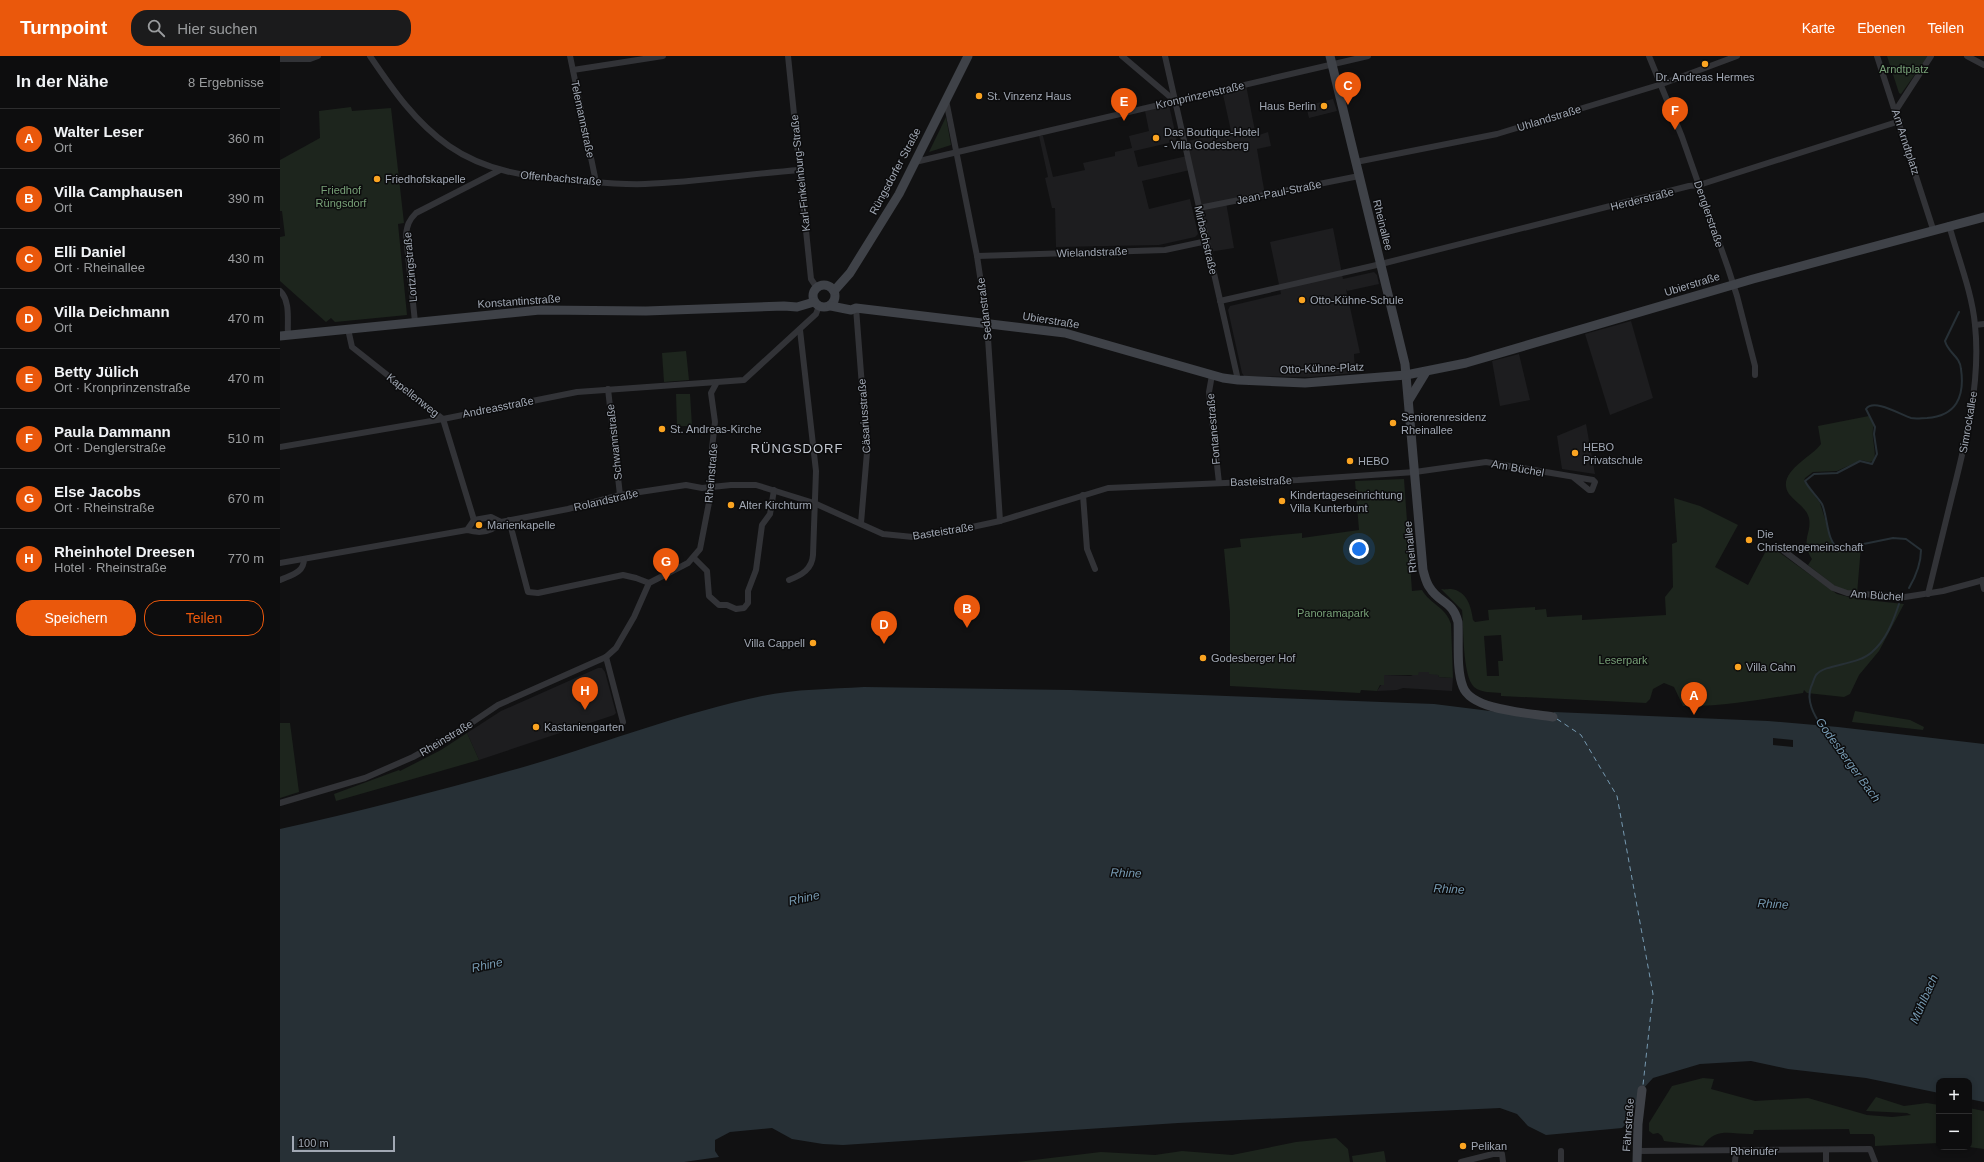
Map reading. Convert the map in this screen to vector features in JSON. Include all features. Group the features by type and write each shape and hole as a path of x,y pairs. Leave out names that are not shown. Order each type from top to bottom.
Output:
{"main road":[{"name":"Rüngsdorfer Straße","path":"834,298 898,194 968,56"},
{"name":"Rheinallee","path":"1331,60 1381,264 1406,375 1423,570 1426,581 1430,590 1447,603 1456,614 1458,622 1462,683 1467,694 1474,700 1499,708 1553,717"},
{"name":"Ubierstraße","path":"1406,375 1482,359 1734,284 1933,229 1984,217"},
{"path":"826,285 834,298 825,308 816,298 826,285"},
{"name":"Konstantinstraße","path":"284,336 540,310 646,311 784,306 816,298"},
{"name":"Ubierstraße","path":"834,298 851,310 856,308 1065,333 1212,375 1238,380"},
{"path":"1409,400 1426,372"},
{"name":"Otto-Kühne-Platz","path":"1238,380 1308,383 1406,375"},
{"name":"Fährstraße","path":"1637,1162 1638,1124 1642,1090"}],"street":[{"path":"280,59 310,59 318,56"},
{"name":"Offenbachstraße","path":"370,56 408,109 433,133 450,147 477,161 500,170 532,178 645,184 799,170"},
{"name":"Telemannstraße","path":"570,56 596,182"},
{"path":"573,70 663,56"},
{"name":"Karl-Finkelnburg-Straße","path":"788,56 811,279 816,298"},
{"path":"960,56 963,66"},
{"path":"1122,56 1175,101"},
{"name":"Mirbachstraße","path":"1165,56 1238,380"},
{"name":"Kronprinzenstraße","path":"915,162 956,151 1175,101 1331,60 1368,56"},
{"name":"Denglerstraße","path":"1649,56 1662,84 1734,284 1755,366 1755,375"},
{"name":"Uhlandstraße","path":"1356,162 1497,134 1662,84 1737,56"},
{"name":"Am Arndtplatz","path":"1877,56 1900,121 1933,229"},
{"path":"1896,110 1931,56"},
{"path":"1967,56 1984,65"},
{"name":"Sedanstraße","path":"946,100 977,256 987,323 1000,521"},
{"name":"Herderstraße","path":"1381,264 1699,185 1900,121"},
{"name":"Lortzingstraße","path":"415,322 406,235 406,227 410,219 416,213 500,170"},
{"name":"Jean-Paul-Straße","path":"1199,208 1359,176"},
{"name":"Simrockallee","path":"1928,594 1961,461 1970,417 1976,356 1973,310 1950,225"},
{"name":"Wielandstraße","path":"977,256 1165,250 1206,241"},
{"path":"1220,301 1381,264"},
{"path":"280,291 285,296 286,304 284,336"},
{"path":"717,382 744,380 816,314 816,298"},
{"name":"Cäsariusstraße","path":"856,308 867,452 861,523"},
{"path":"1975,325 1984,324"},
{"name":"Kapellenweg","path":"348,329 352,347 442,418 474,520"},
{"path":"789,580 797,577 809,568 812,562 816,471 800,330"},
{"name":"Fontanestraße","path":"1212,375 1209,392 1219,483"},
{"name":"Andreasstraße","path":"280,447 577,392 717,382"},
{"name":"Rheinstraße","path":"694,558 700,549 712,487 712,448 715,422 711,393 717,382"},
{"name":"Schwannstraße","path":"608,389 620,495"},
{"name":"Am Büchel","path":"1415,472 1486,462 1573,477"},
{"name":"Basteistraße","path":"712,487 756,485 814,503 883,534 913,537 944,533 1000,521 1108,488 1298,480 1415,472"},
{"name":"Rolandstraße","path":"280,563 467,530 477,533 494,529 501,522 568,509 620,495 686,485 702,488 712,487"},
{"path":"509,520 528,592 538,593 623,575 649,583 688,563 694,558 708,571 709,596 719,605 727,605 736,609 744,608 748,603 748,591 756,570 762,525 770,514 774,490"},
{"path":"1083,495 1087,549 1095,569"},
{"name":"Rolandstraße","path":"474,520 491,517 501,522"},
{"path":"467,530 474,520"},
{"name":"Am Büchel","path":"1784,551 1830,586 1842,592 1892,597 1928,594 1983,580 1984,589"},
{"path":"280,580 299,572 304,566 304,559"},
{"name":"Rheinstraße","path":"280,803 365,778 413,757 456,734 498,706 606,658 616,648 634,617 649,583"},
{"path":"606,658 623,722"},
{"name":"Rheinufer","path":"1637,1151 1870,1149 1875,1162"},
{"path":"1826,1150 1826,1162"},
{"path":"1561,1151 1561,1161"},
{"path":"1735,1162 1736,1151"},
{"path":"1460,1162 1493,1154 1502,1154 1503,1162"}],"shaded area":[{"path":"1246,85 1256,136 1268,132 1271,146 1257,149 1265,195 1226,202 1234,248 1209,252 1190,170 1142,181 1149,209 1190,199 1198,234 1195,237 1159,245 1056,247 1055,208 1052,208 1045,178 1048,177 1039,136 1043,136 1053,177 1085,170 1083,163 1115,156 1115,152 1132,148 1129,136 1149,131 1145,111 1169,105 1177,141 1134,151 1138,167 1187,156 1184,142 1231,131 1222,90"},
{"path":"1333,99 1337,111 1309,118 1306,106"},
{"name":"Otto-Kühne-Schule","path":"1333,228 1343,279 1374,272 1377,275 1379,284 1347,291 1346,289 1360,353 1354,354 1355,373 1310,377 1244,376 1242,373 1228,310 1230,306 1281,294 1270,242"},
{"path":"1631,321 1653,398 1610,415 1585,334"},
{"path":"1519,354 1530,400 1500,406 1492,361"},
{"name":"HEBO Privatschule","path":"1586,424 1595,474 1562,469 1557,436"},
{"path":"598,668 602,668 605,672 616,713 614,715 479,760 467,733 501,711"},
{"path":"1418,672 1430,672 1438,675 1439,677 1453,678 1452,691 1403,688 1397,690 1377,691 1382,684 1384,675 1411,676"}],"green space":[{"name":"Arndtplatz","path":"1887,56 1928,56 1901,94 1899,93"},
{"name":"Friedhof Rüngsdorf","path":"351,107 352,111 391,108 404,223 398,224 407,315 335,322 331,318 326,322 280,281 280,237 285,236 282,211 280,211 280,160 320,138 319,111"},
{"path":"946,117 951,145 929,152"},
{"path":"686,351 689,380 664,382 662,353"},
{"path":"676,394 690,394 692,426 677,426"},
{"path":"1869,416 1874,425 1874,461 1869,462 1861,460 1837,471 1813,472 1805,478 1804,481 1820,503 1836,549 1843,550 1861,546 1857,594 1840,590 1808,565 1812,559 1807,547 1809,528 1808,514 1791,497 1786,486 1787,479 1796,466 1821,444 1818,426"},
{"name":"Panoramapark","path":"1404,479 1412,591 1422,590 1425,595 1442,609 1449,618 1451,624 1453,678 1439,677 1438,675 1429,674 1429,672 1419,672 1418,675 1384,675 1384,685 1380,685 1377,691 1361,690 1360,693 1230,686 1230,612 1224,549 1241,547 1240,539 1302,533 1302,538 1359,530 1355,481"},
{"name":"Leserpark","path":"1674,498 1700,506 1738,525 1715,567 1748,585 1769,545 1837,594 1857,599 1904,604 1879,651 1859,675 1850,694 1844,697 1807,693 1804,690 1803,693 1743,702 1683,706 1674,687 1664,683 1653,689 1650,699 1646,703 1501,696 1501,693 1483,691 1474,687 1470,681 1465,662 1462,610 1441,589 1456,590 1461,593 1467,600 1475,622 1489,620 1488,610 1535,607 1535,610 1546,609 1547,617 1582,615 1582,620 1666,615 1665,597 1673,587 1672,544 1677,542","holes":["1501,635 1503,661 1498,661 1499,676 1487,676 1484,636"]},
{"path":"1855,711 1910,720 1924,727 1923,730 1852,722"},
{"path":"280,723 290,723 299,792 280,798"},
{"path":"467,733 479,760 336,801 334,794 399,770 400,771 441,750"},
{"path":"1703,1078 1714,1079 1711,1089 1755,1101 1808,1098 1867,1115 1892,1117 1911,1115 1907,1113 1866,1111 1876,1097 1904,1106 1927,1103 1936,1104 1936,1143 1875,1146 1875,1137 1873,1134 1850,1134 1849,1129 1754,1130 1753,1134 1725,1133 1713,1136 1703,1146 1664,1141 1662,1136 1658,1133 1653,1134 1649,1131 1649,1123 1672,1086"},
{"path":"1972,1109 1984,1111 1984,1149 1972,1147"},
{"path":"1336,1138 1348,1149 1350,1162 1017,1162 1101,1152 1155,1155 1182,1151 1232,1155 1296,1142"},
{"path":"1384,1151 1386,1162 1353,1162 1352,1156"}],"water":[{"path":"864,687 1071,690 1434,704 1553,719 1554,712 1768,721 1838,727 1984,744 1984,1102 1972,1100 1972,1078 1936,1078 1936,1092 1866,1078 1788,1069 1751,1061 1700,1064 1653,1078 1642,1090 1628,1122 1622,1128 1546,1135 1528,1126 1517,1114 1500,1108 1178,1123 843,1145 823,1144 792,1139 772,1128 730,1132 715,1140 715,1151 719,1157 684,1162 280,1162 280,829 342,815 527,766 732,703 762,696 813,690"}],"pier":[{"path":"1773,738 1793,740 1793,747 1773,745"}],"waterway":[{"name":"Godesberger Bach","path":"1909,588 1918,570 1921,550 1906,539 1893,538 1839,549 1829,535 1822,504 1805,481 1814,474 1837,473 1860,461 1872,464 1877,454 1874,434 1875,427 1866,409 1870,406 1875,405 1888,408 1911,418 1927,418 1937,416 1952,409 1960,396 1962,379 1961,369 1958,361 1945,341 1959,312"},
{"name":"Godesberger Bach","path":"1822,727 1814,713 1809,697 1816,675 1827,668 1866,657 1872,652 1881,642 1892,624 1899,604"}],"ferry route":[{"path":"1557,719 1581,735 1617,796 1653,994 1643,1085"}],"place":[{"name":"Dr. Andreas Hermes","path":"1705,64"},
{"name":"St. Vinzenz Haus","path":"979,96"},
{"name":"Elli Daniel","path":"1348,105"},
{"name":"Haus Berlin","path":"1324,106"},
{"name":"Betty Jülich","path":"1124,121"},
{"name":"Paula Dammann","path":"1675,130"},
{"name":"Das Boutique-Hotel - Villa Godesberg","path":"1156,138"},
{"name":"Friedhofskapelle","path":"377,179"},
{"name":"Otto-Kühne-Schule","path":"1302,300"},
{"name":"Seniorenresidenz Rheinallee","path":"1393,423"},
{"name":"St. Andreas-Kirche","path":"662,429"},
{"name":"HEBO Privatschule","path":"1575,453"},
{"name":"HEBO","path":"1350,461"},
{"name":"Kindertageseinrichtung Villa Kunterbunt","path":"1282,501"},
{"name":"Alter Kirchturm","path":"731,505"},
{"name":"Marienkapelle","path":"479,525"},
{"name":"Die Christengemeinschaft","path":"1749,540"},
{"name":"Else Jacobs","path":"666,581"},
{"name":"Villa Camphausen","path":"967,628"},
{"name":"Villa Cappell","path":"813,643"},
{"name":"Villa Deichmann","path":"884,644"},
{"name":"Godesberger Hof","path":"1203,658"},
{"name":"Villa Cahn","path":"1738,667"},
{"name":"Rheinhotel Dreesen","path":"585,710"},
{"name":"Walter Leser","path":"1694,715"},
{"name":"Kastaniengarten","path":"536,727"},
{"name":"Pelikan","path":"1463,1146"}],"district":[{"name":"RÜNGSDORF","path":"797,448"}],"water label":[{"name":"Rhine","path":"1126,873"},
{"name":"Rhine","path":"1449,889"},
{"name":"Rhine","path":"804,898"},
{"name":"Rhine","path":"1773,904"},
{"name":"Rhine","path":"487,965"},
{"name":"Mühlbach","path":"1924,999"}]}
